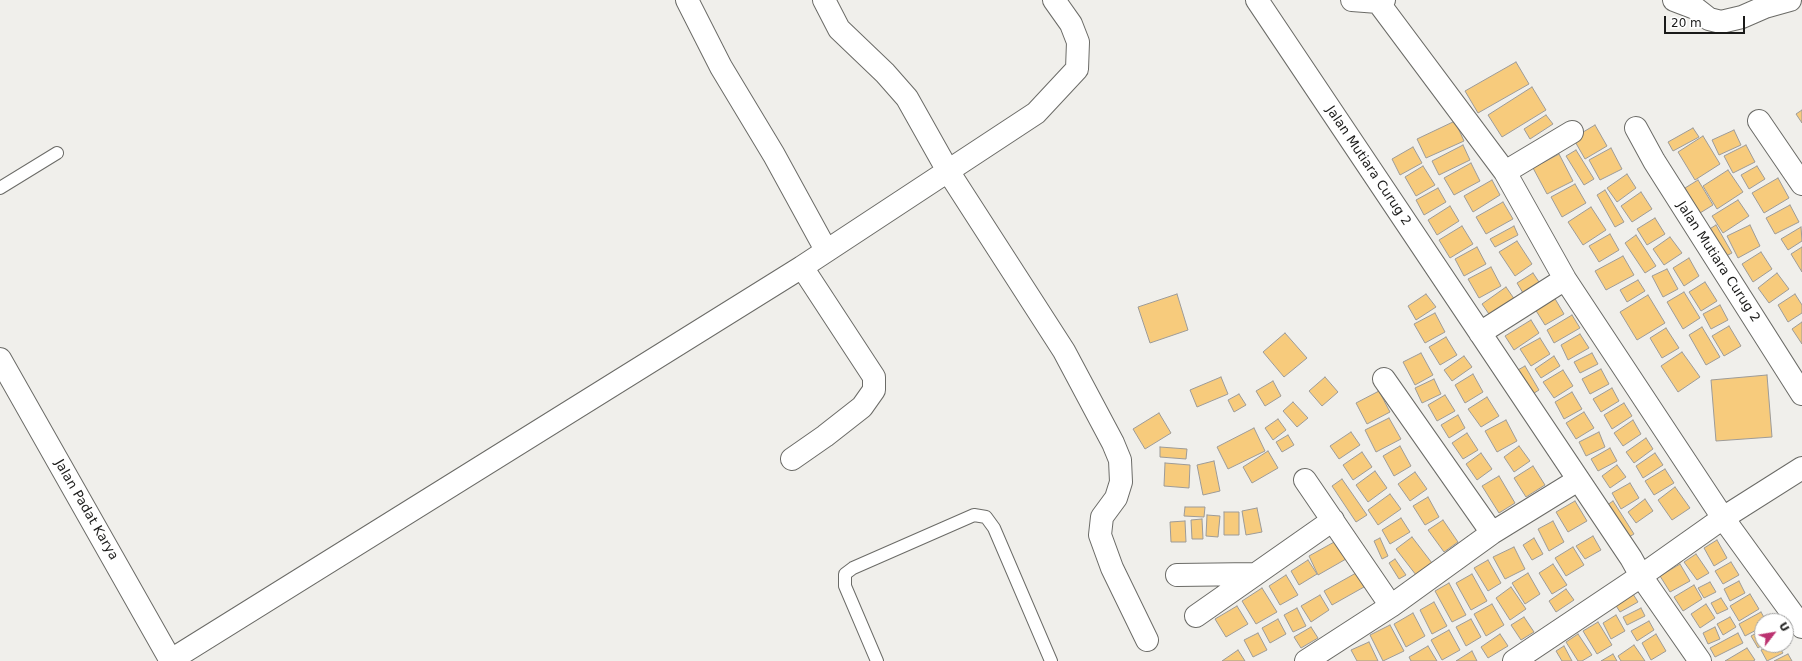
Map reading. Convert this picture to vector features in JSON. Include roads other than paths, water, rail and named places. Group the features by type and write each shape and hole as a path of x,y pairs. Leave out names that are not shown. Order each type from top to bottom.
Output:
{"street":[{"path":"687,0 721,67 774,155 826,250"},
{"path":"824,0 840,29 885,73 907,98 948,171 1064,351 1113,443 1120,460 1121,482 1116,498 1102,517 1100,535 1112,568 1146,640"},
{"path":"171,661 802,267 1036,113 1077,70 1078,42 1071,24 1054,0"},
{"name":"Jalan Mutiara Curug 2","path":"1257,0 1641,576 1700,661"},
{"path":"1352,0 1381,1 1505,172 1565,279 1723,518 1802,627"},
{"path":"1674,0 1695,8 1709,19 1721,22 1742,17 1765,7 1790,0"},
{"path":"1759,121 1802,184"},
{"name":"Jalan Mutiara Curug 2","path":"1636,128 1654,161 1802,394"},
{"path":"1505,172 1572,132"},
{"path":"792,459 825,436 862,406 874,390 874,377 802,267"},
{"path":"1480,333 1565,279"},
{"name":"Jalan Padat Karya","path":"0,359 171,661"},
{"path":"1384,379 1492,533"},
{"path":"1514,661 1641,576 1723,518 1802,468"},
{"path":"1305,480 1391,606"},
{"path":"1306,661 1391,606 1492,533 1578,480"},
{"path":"1196,616 1333,520"},
{"path":"1177,575 1254,574"}],"lane":[{"path":"0,188 57,153"},
{"path":"878,661 845,586 845,574 852,568 974,515 986,517 994,528 1051,661"}]}
